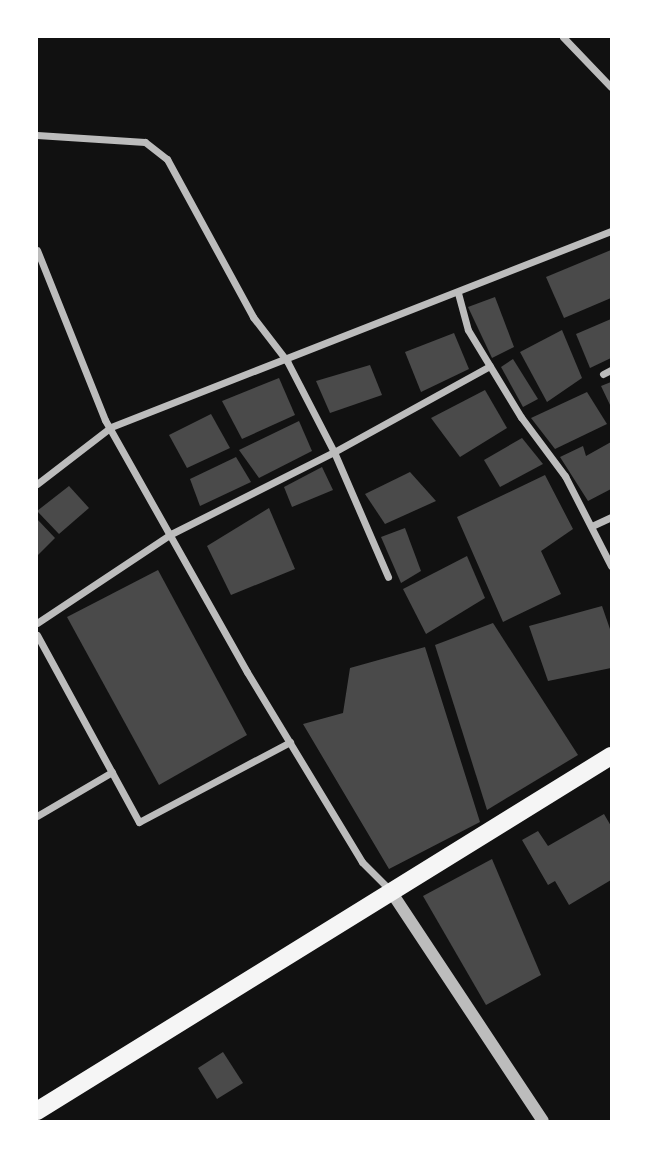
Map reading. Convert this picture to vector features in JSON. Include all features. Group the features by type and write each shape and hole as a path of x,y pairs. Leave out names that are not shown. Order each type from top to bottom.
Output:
{"main road":[{"path":"37,1111 611,756"}],"street":[{"path":"563,37 611,87"},
{"path":"37,135 145,142 167,159 253,317 287,361 334,453 388,577"},
{"path":"37,484 111,427 287,361 611,231"},
{"path":"37,250 111,427 290,742 362,862 392,893 543,1121"},
{"path":"458,293 468,330 594,525 611,566"},
{"path":"37,623 171,534 334,453 490,366"},
{"path":"594,525 611,517"},
{"path":"37,635 139,822 290,742"},
{"path":"37,816 112,772"}],"building":[{"path":"611,250 611,298 564,318 546,277"},
{"path":"495,297 514,347 492,358 468,307"},
{"path":"611,319 611,358 590,368 576,334"},
{"path":"562,330 582,378 547,402 520,352"},
{"path":"454,333 469,369 421,392 405,352"},
{"path":"513,359 538,399 523,407 501,367"},
{"path":"370,365 382,395 330,413 316,381"},
{"path":"279,378 295,415 242,439 222,401"},
{"path":"611,382 611,407 601,386"},
{"path":"485,390 507,428 460,457 431,418"},
{"path":"587,392 607,424 555,449 531,418"},
{"path":"211,414 230,448 187,468 169,435"},
{"path":"299,421 312,451 259,478 239,450"},
{"path":"522,438 543,464 500,487 484,460"},
{"path":"611,442 611,489 588,501 560,457 583,446 586,456"},
{"path":"236,457 251,482 200,506 190,479"},
{"path":"322,467 333,490 292,507 284,487"},
{"path":"410,472 436,501 385,524 365,494"},
{"path":"545,475 573,529 541,551 561,594 503,622 457,517"},
{"path":"69,486 89,508 59,534 37,511"},
{"path":"269,508 295,569 231,595 207,546"},
{"path":"37,519 55,538 37,556"},
{"path":"405,528 421,571 401,583 381,537"},
{"path":"467,556 485,598 426,634 403,589"},
{"path":"158,570 247,735 159,785 67,617"},
{"path":"602,606 611,632 611,668 548,681 529,626"},
{"path":"493,623 578,755 487,810 435,645"},
{"path":"425,647 480,822 389,869 303,724 343,713 350,668"},
{"path":"604,814 611,826 611,880 569,905 555,881 548,885 522,840 538,831 548,846"},
{"path":"492,859 541,975 486,1005 423,896"},
{"path":"223,1052 243,1083 217,1099 198,1068"}]}
